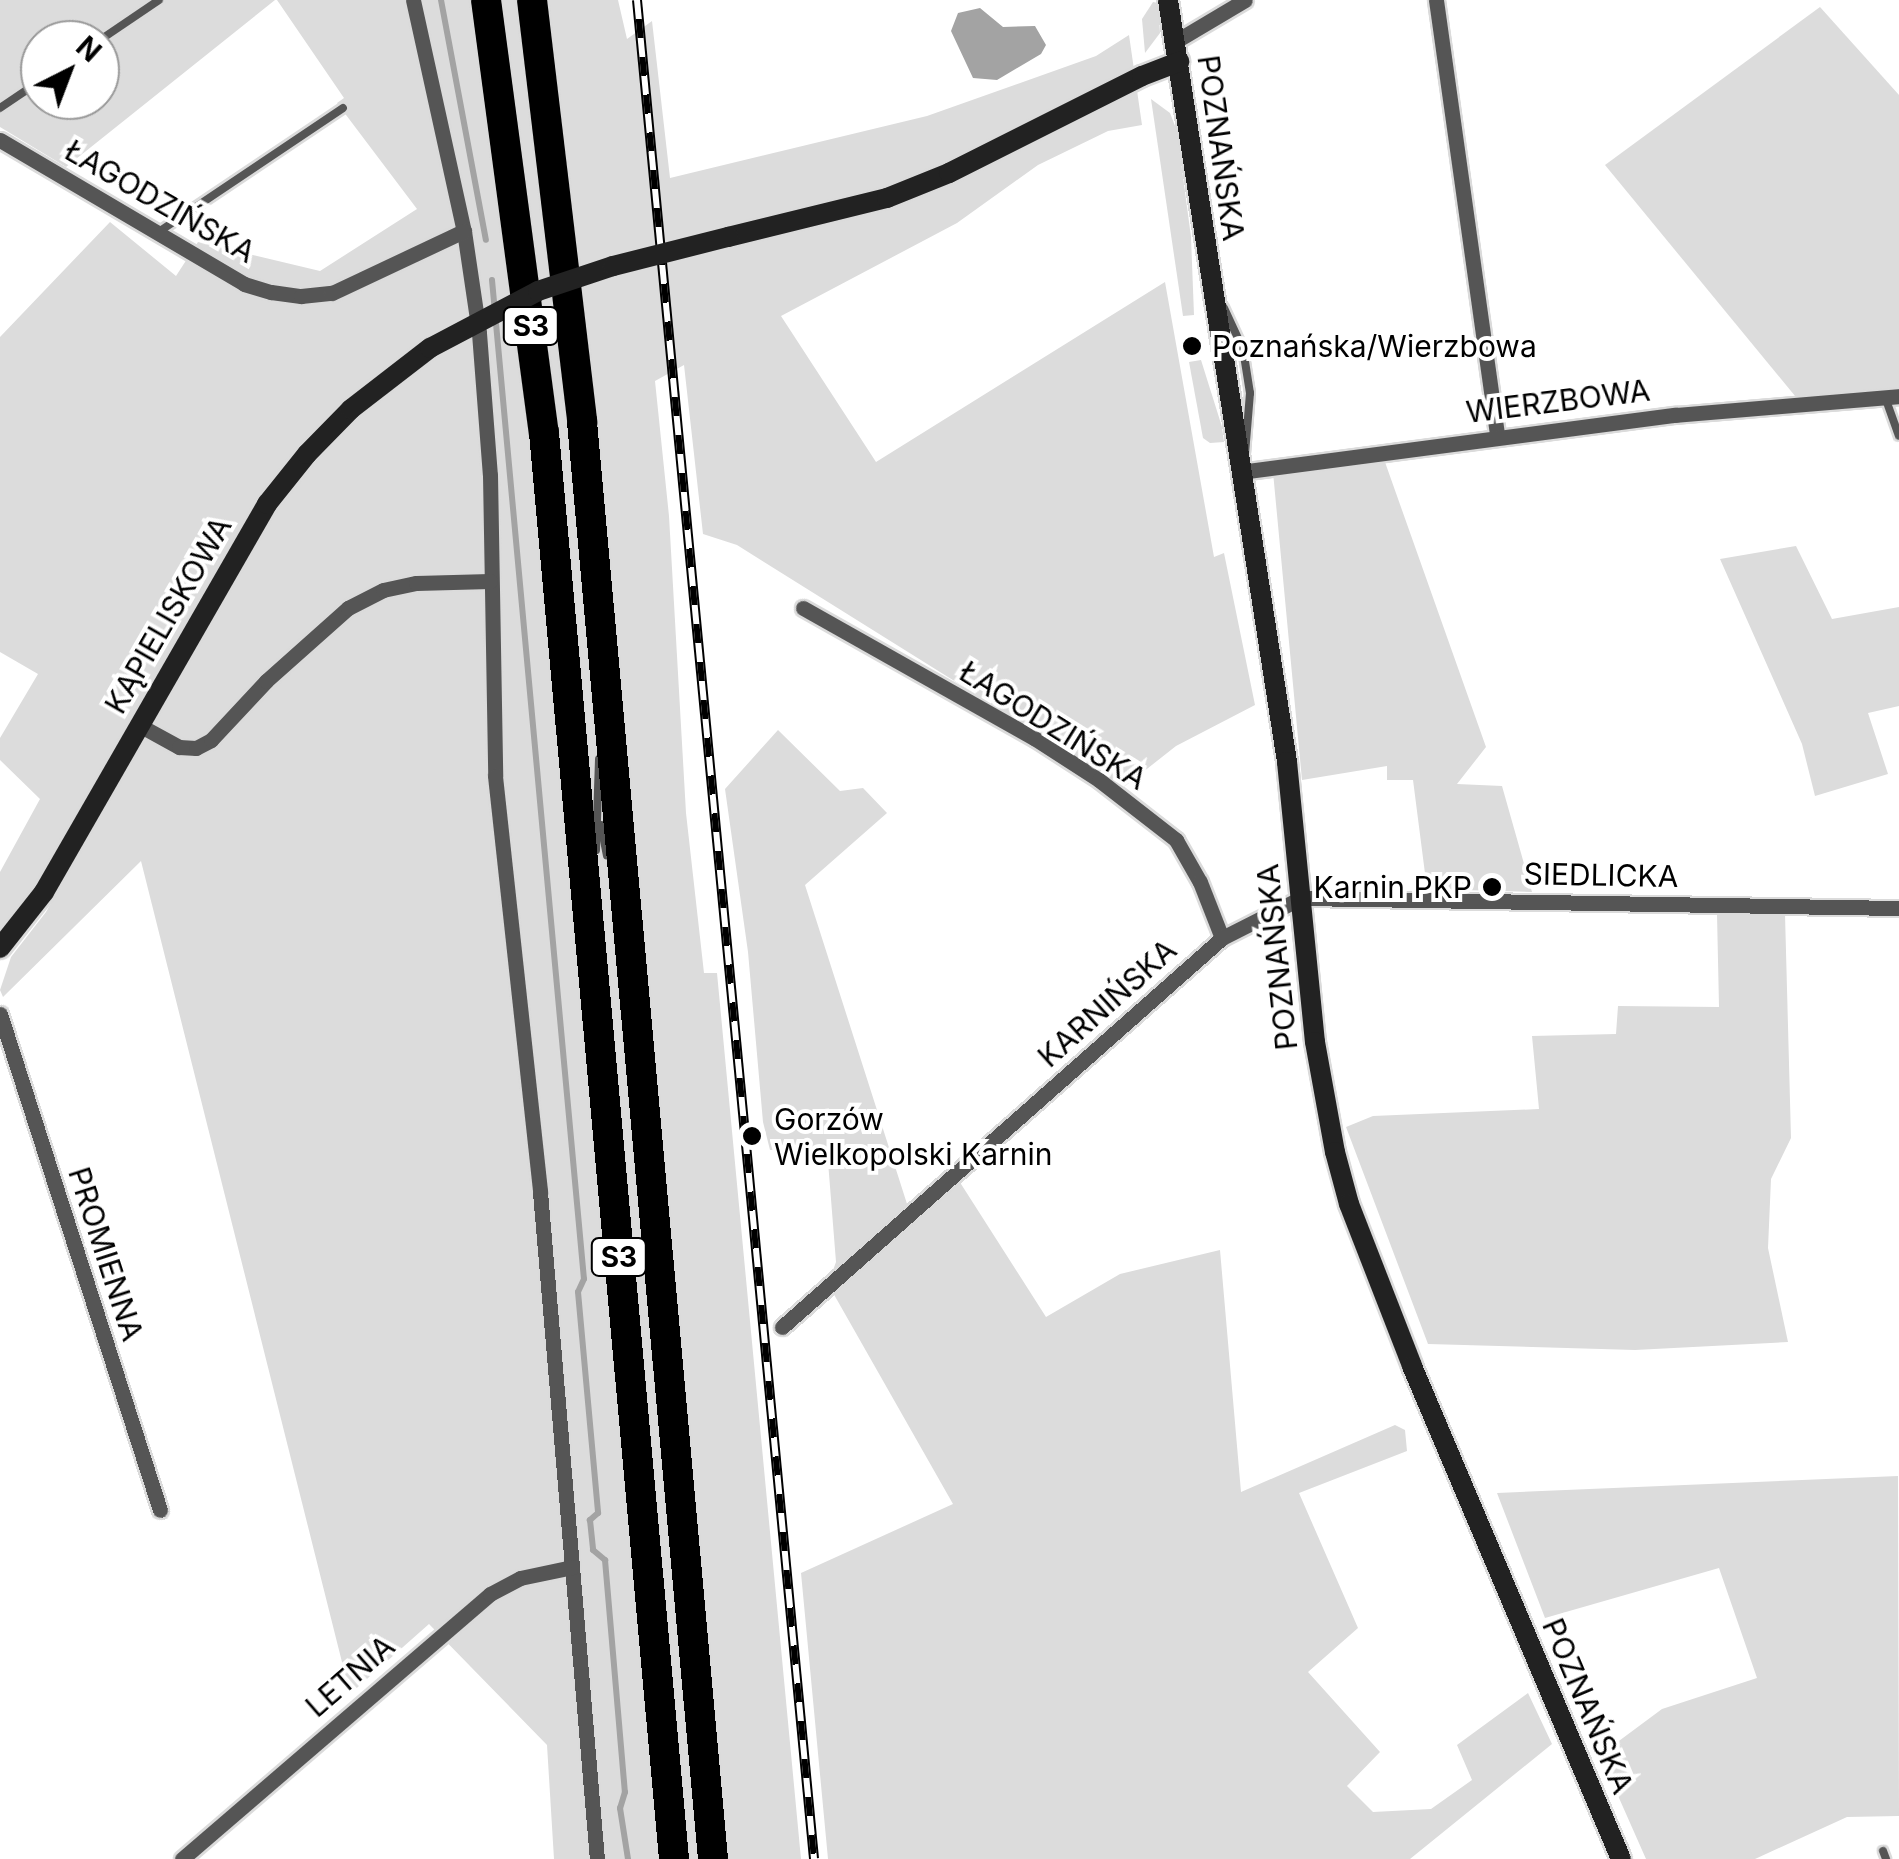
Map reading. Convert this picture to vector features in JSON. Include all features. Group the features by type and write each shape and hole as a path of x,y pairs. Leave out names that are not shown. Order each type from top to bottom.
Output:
{"highway":[{"name":"S3","path":"486,0 544,433 674,1859"},
{"name":"S3","path":"532,0 572,324 713,1859"}],"main road":[{"name":"POZNAŃSKA","path":"1168,0 1287,762 1323,1096 1349,1204 1419,1384 1620,1859"},
{"name":"KĄPIELISKOWA","path":"0,948 44,892 267,504 307,454 351,410 430,348 538,291 613,266 887,198 950,173 1142,76 1178,51"}],"street":[{"path":"413,0 464,231 479,333 490,475 500,844 540,1192 598,1859"},
{"path":"1178,51 1246,0"},
{"path":"1436,0 1498,436"},
{"name":"ŁAGODZIŃSKA","path":"0,140 244,284 301,296 332,292 464,231"},
{"name":"WIERZBOWA","path":"1240,472 1498,436 1892,396"},
{"path":"139,725 178,747 196,748 211,740 266,681 348,608 382,590 416,584 490,581"},
{"name":"ŁAGODZIŃSKA","path":"803,608 1034,738 1099,780 1176,840 1200,882 1222,938"},
{"name":"SIEDLICKA","path":"1301,898 1899,908"},
{"name":"KARNIŃSKA","path":"782,1327 1222,938 1301,898"},
{"name":"PROMIENNA","path":"0,1014 160,1510"},
{"name":"LETNIA","path":"182,1859 490,1594 535,1573 572,1566"}],"lane":[{"path":"120,26 159,0"},
{"path":"157,233 343,108"},
{"name":"WIERZBOWA","path":"1892,396 1899,436"},
{"path":"592,972 602,650"},
{"path":"564,654 632,967"}],"shaded area":[{"path":"0,0 275,0 66,167 0,127"},
{"path":"277,0 618,0 627,39 652,21 670,178 927,116 1096,56 1129,35 1142,125 1108,131 1038,165 957,223 781,316 876,462 1165,282 1214,557 1224,553 1255,705 1176,746 1124,787 737,545 703,534 684,365 655,381 669,516 686,813 704,973 717,973 801,1859 554,1859 547,1745 429,1624 350,1694 141,861 3,997 0,990 11,957 46,912 92,828 75,818 14,921 0,937 0,872 40,799 0,760 0,738 38,674 0,652 0,337 110,222 176,276 198,242 320,271 417,209 337,103 344,98"},
{"path":"1153,2 1158,3 1160,33 1145,53 1142,19"},
{"path":"1820,7 1899,95 1899,394 1800,402 1605,165"},
{"path":"980,8 1003,27 1035,26 1046,45 1041,54 997,80 973,78 951,31 958,13"},
{"path":"1151,99 1170,113 1177,131 1191,237 1194,315 1183,316"},
{"path":"1201,360 1224,442 1210,443 1203,438 1189,362"},
{"path":"1380,448 1486,747 1457,784 1502,786 1532,892 1427,889 1413,780 1387,780 1387,766 1302,780 1273,472"},
{"path":"1796,546 1832,619 1899,607 1899,706 1868,713 1888,774 1815,796 1802,744 1720,559"},
{"path":"778,730 840,791 863,788 887,813 805,885 908,1207 954,1173 1046,1317 1120,1274 1220,1250 1241,1492 1395,1425 1405,1430 1407,1451 1299,1493 1358,1628 1308,1672 1380,1752 1347,1786 1373,1812 1431,1809 1472,1780 1457,1745 1528,1693 1552,1744 1410,1859 828,1859 801,1573 953,1504 828,1284 836,1262 827,1149 770,1150 763,1122 748,952 725,789"},
{"path":"1717,914 1785,914 1791,1138 1771,1179 1768,1248 1788,1342 1635,1350 1428,1344 1346,1127 1373,1116 1539,1109 1532,1036 1616,1034 1618,1006 1719,1007"},
{"path":"1898,1476 1899,1816 1847,1817 1755,1859 1646,1859 1600,1755 1662,1709 1757,1678 1719,1568 1545,1618 1497,1493"}],"waterway":[{"path":"441,0 486,240"},
{"path":"492,280 584,1279 578,1292 598,1513 590,1520 593,1550 605,1560 625,1792 620,1808 628,1859"}],"railway":[{"path":"637,0 814,1859"}],"place":[{"name":"Poznańska/Wierzbowa","path":"1192,346"},
{"name":"Karnin PKP","path":"1492,887"},
{"name":"Gorzów Wielkopolski Karnin","path":"752,1136"}]}
